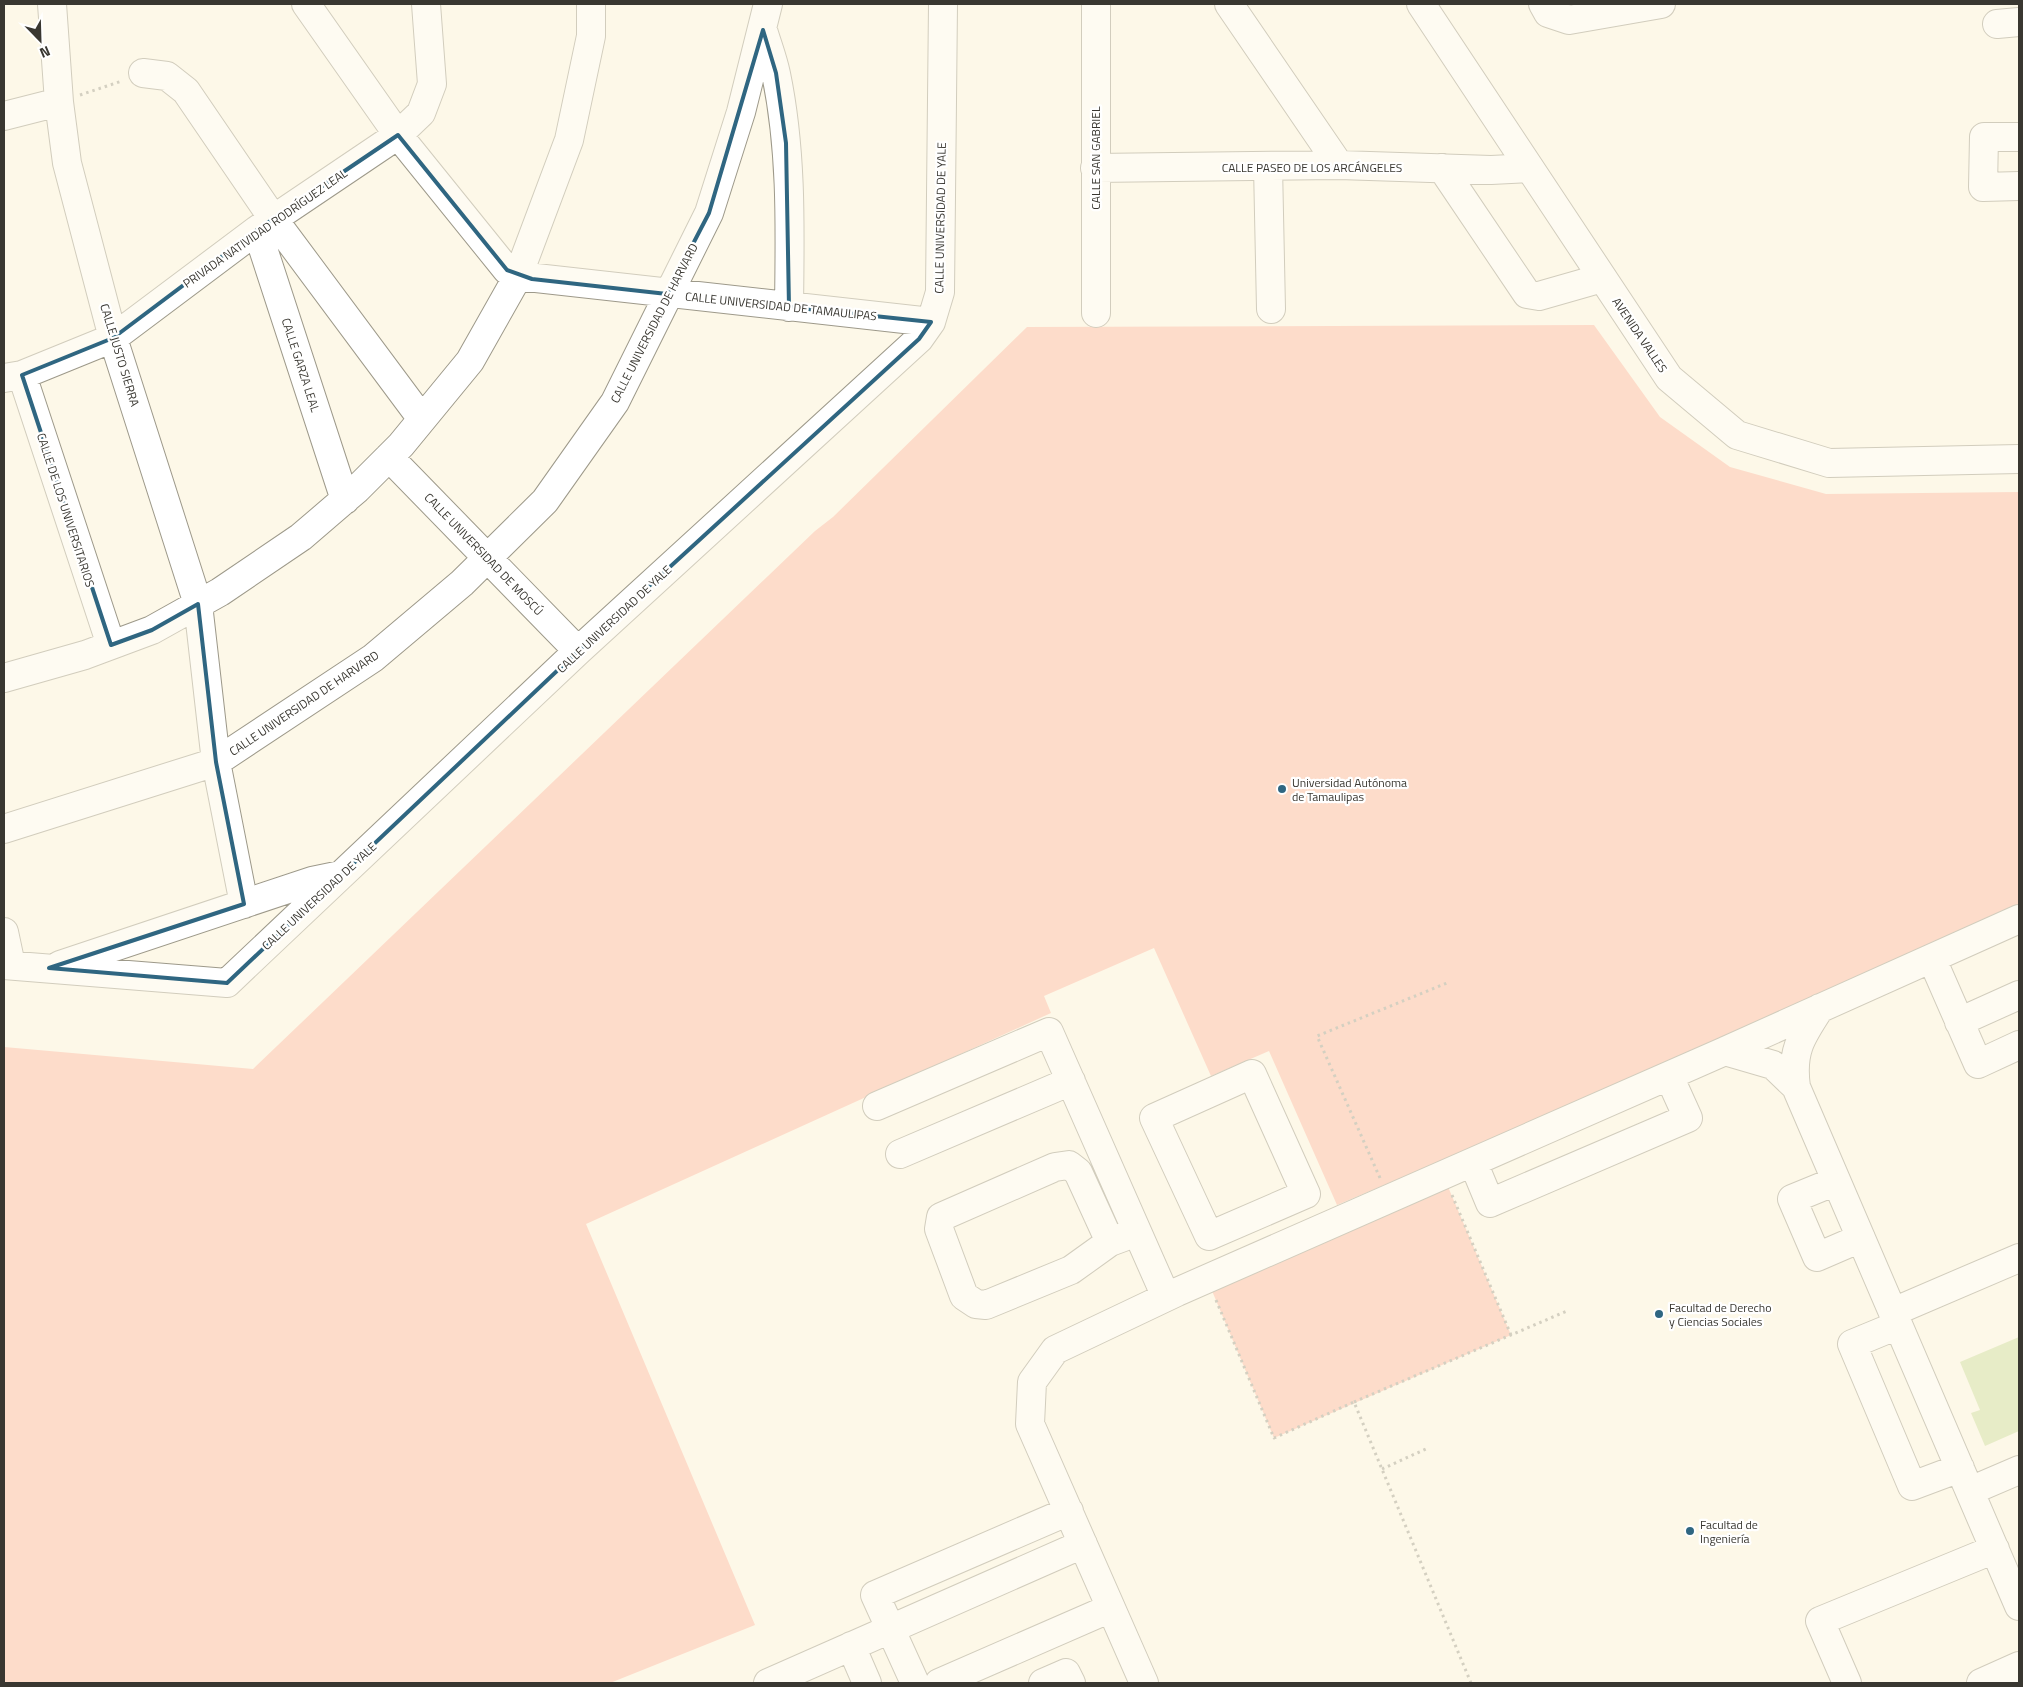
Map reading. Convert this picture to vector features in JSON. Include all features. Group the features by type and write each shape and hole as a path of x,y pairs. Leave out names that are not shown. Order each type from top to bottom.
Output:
{"street":[{"name":"CALLE JUSTO SIERRA","path":"52,4 59,102 67,163 114,338 198,604 216,762 244,904"},
{"path":"306,4 398,135 507,270 518,276"},
{"name":"PRIVADA NATIVIDAD RODRÍGUEZ LEAL","path":"13,376 114,338 266,225 398,135 420,113 432,84 426,4"},
{"path":"4,678 111,645 152,630 198,604 301,537 345,500 389,457 470,361 518,276 569,140 591,36 591,4"},
{"name":"CALLE UNIVERSIDAD DE YALE","path":"7,965 227,983 578,651 919,339 931,322 940,292 943,4"},
{"name":"CALLE SAN GABRIEL","path":"1096,4 1096,312"},
{"path":"1229,4 1339,165"},
{"name":"AVENIDA VALLES","path":"1420,4 1669,378 1737,434 1829,463 2019,459"},
{"path":"1543,4 1548,14 1569,20 1661,4"},
{"name":"CALLE UNIVERSIDAD DE HARVARD","path":"4,829 216,762 373,658 462,582 545,501 615,402 667,294 709,213 741,112 765,17"},
{"name":"CALLE UNIVERSIDAD DE HARVARD","path":"765,17 776,73 786,143 790,208 789,307"},
{"path":"144,73 167,76 186,91 266,225 422,419"},
{"path":"4,116 59,102"},
{"path":"2019,137 1984,137 1983,187 2019,186"},
{"name":"CALLE PASEO DE LOS ARCÁNGELES","path":"1096,168 1339,165 1529,168"},
{"path":"1268,166 1271,308"},
{"path":"1442,168 1526,294 1539,296 1602,278"},
{"name":"CALLE GARZA LEAL","path":"266,225 345,500"},
{"name":"CALLE UNIVERSIDAD DE TAMAULIPAS","path":"518,276 931,322"},
{"name":"CALLE DE LOS UNIVERSITARIOS","path":"13,376 111,645"},
{"name":"CALLE UNIVERSIDAD DE MOSCÚ","path":"389,457 578,651"},
{"path":"49,968 342,874"},
{"path":"1144,1683 1030,1424 1032,1382 1055,1350 1166,1297 1670,1076 2019,919"},
{"path":"4,932 7,965"},
{"path":"1932,959 1978,1064 2019,1046"},
{"path":"1959,1022 2019,996"},
{"path":"1820,1008 1801,1036 1793,1065 1796,1087 2019,1606"},
{"path":"877,1106 1049,1032 1166,1297"},
{"path":"1725,1051 1773,1066 1796,1087"},
{"path":"1252,1074 1306,1194 1263,1212 1209,1236 1154,1118 1252,1074"},
{"path":"1473,1162 1490,1203 1688,1118 1670,1076"},
{"path":"900,1154 1071,1081"},
{"path":"1110,1242 1078,1172 1069,1165 1056,1167 941,1217 939,1229 964,1296 976,1304 986,1305 1071,1270 1110,1242 1137,1232"},
{"path":"1836,1181 1792,1199 1817,1257 1861,1238"},
{"path":"1263,1212 1279,1247"},
{"path":"2019,1258 1895,1319 1852,1344 1912,1486 1965,1480 2019,1470"},
{"path":"915,1683 875,1595 1069,1511"},
{"path":"768,1683 1084,1544"},
{"path":"1847,1683 1820,1621 1995,1549"},
{"path":"946,1682 1111,1608"},
{"path":"851,1646 867,1683"},
{"path":"1981,1683 2019,1666"},
{"path":"1043,1683 1066,1673 1071,1683"}],"path":[{"path":"59,102 144,73"},
{"path":"1389,1199 1317,1036 1447,983"},
{"path":"1443,1175 1511,1335"},
{"path":"1207,1279 1274,1438 1567,1311"},
{"path":"1354,1402 1471,1683"},
{"path":"1382,1469 1428,1448"}],"highlighted area":[{"path":"763,30 776,73 786,143 789,307 931,322 919,339 578,651 227,983 49,968 244,904 216,762 198,604 152,630 111,645 22,375 113,338 257,230 398,135 507,270 532,279 667,294 709,213"}],"shaded area":[{"name":"Universidad Autónoma de Tamaulipas","path":"1594,325 1660,417 1730,467 1826,494 2019,492 2019,907 1705,1049 1337,1205 1269,1051 1211,1076 1154,948 1044,996 1051,1013 586,1224 755,1625 610,1683 4,1683 4,1047 253,1069 815,531 833,517 1027,327"},
{"path":"1443,1175 1511,1335 1274,1438 1207,1279"}],"building":[{"path":"2019,1337 2019,1431 1985,1446 1971,1413 1980,1410 1960,1362"}],"place":[{"name":"Universidad Autónoma de Tamaulipas","path":"1282,789"},
{"name":"Facultad de Derecho y Ciencias Sociales","path":"1659,1314"},
{"name":"Facultad de Ingeniería","path":"1690,1531"}]}
